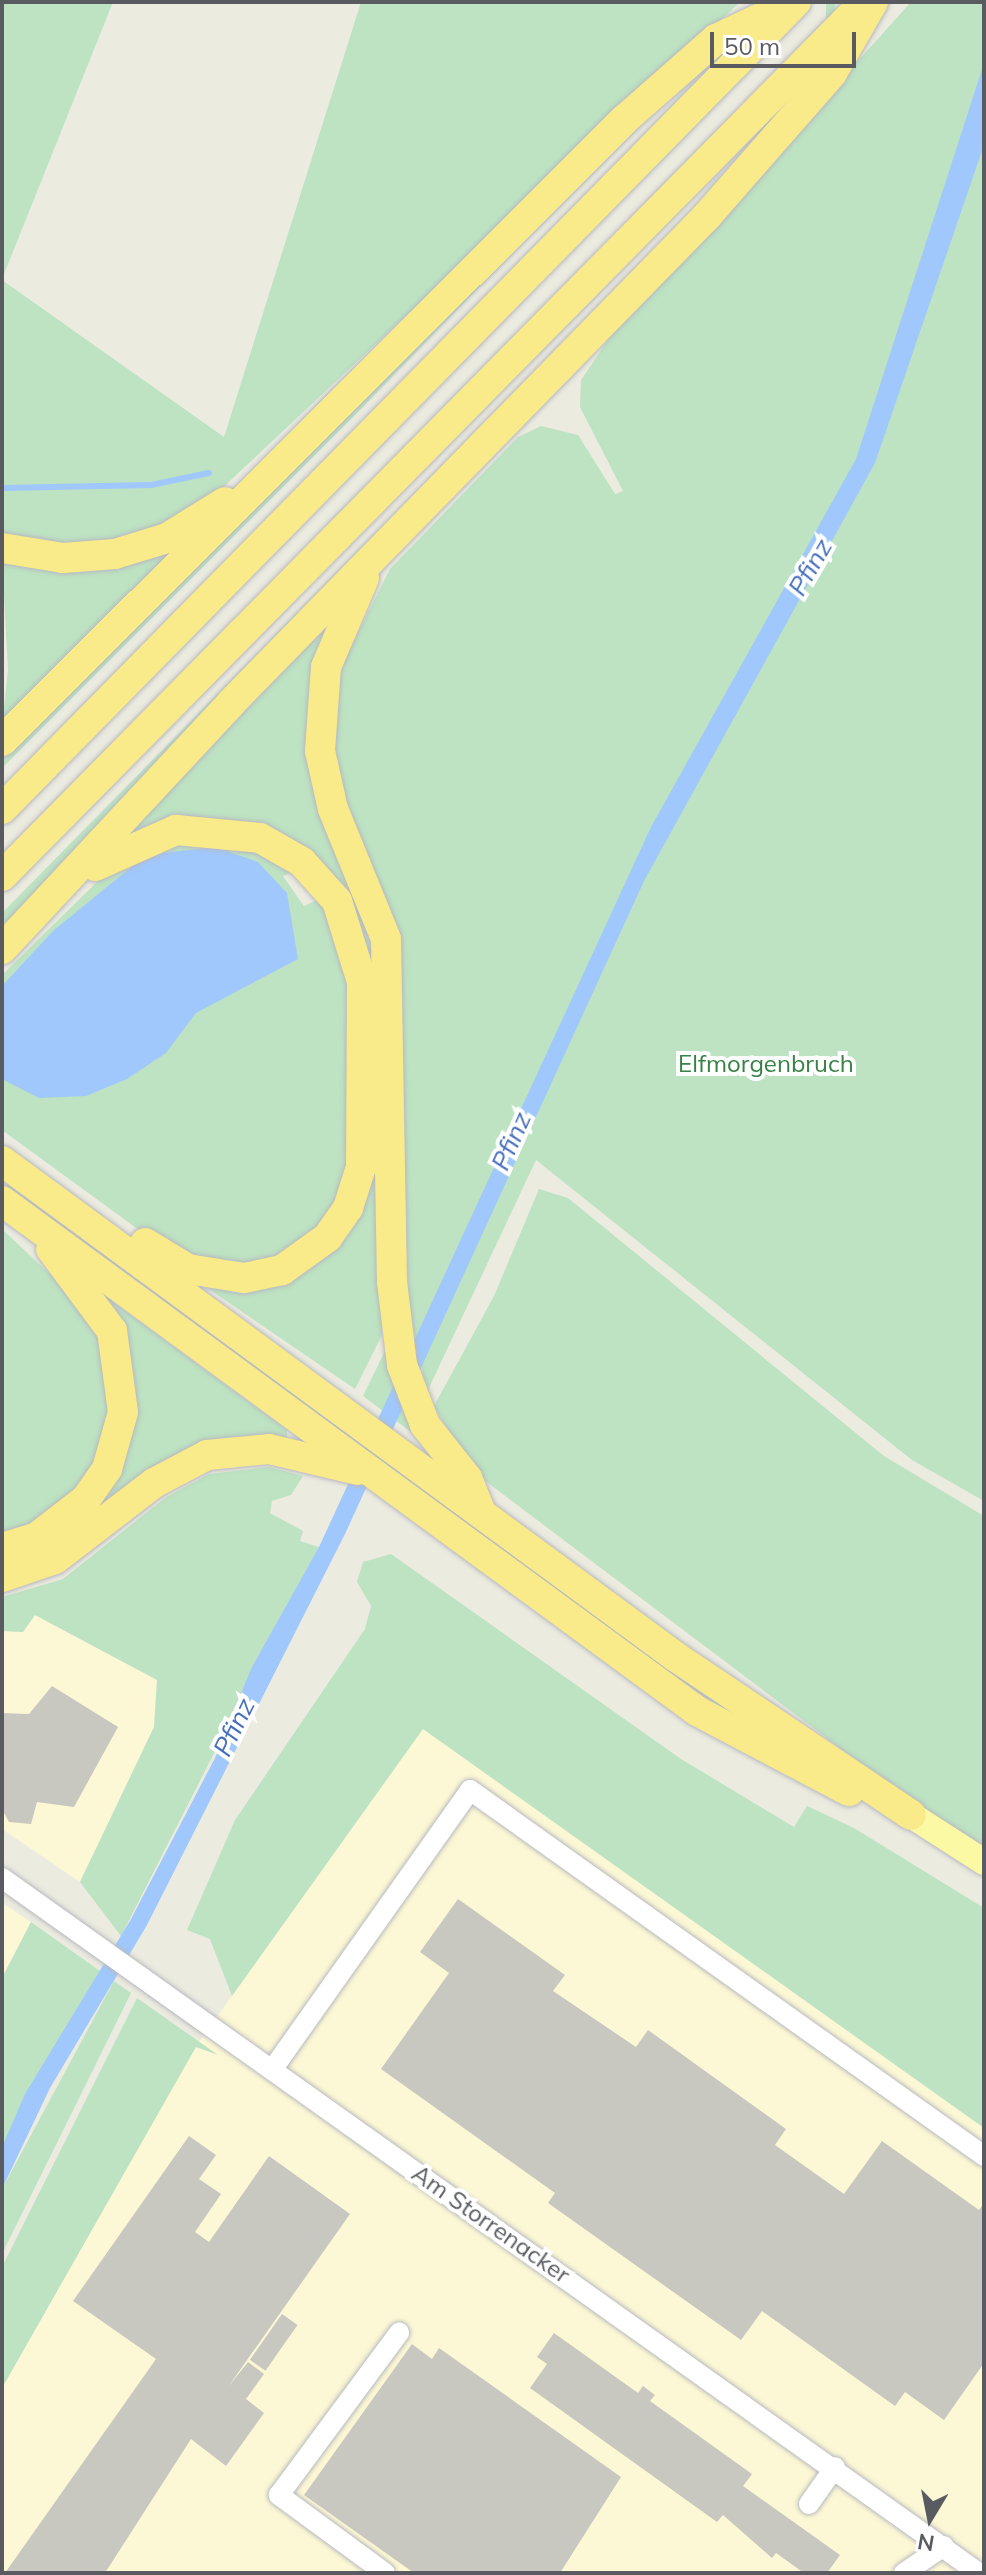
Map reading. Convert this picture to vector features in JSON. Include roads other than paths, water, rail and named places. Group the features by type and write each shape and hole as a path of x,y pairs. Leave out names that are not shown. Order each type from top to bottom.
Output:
{"highway":[{"path":"2,741 247,501 624,120 716,39 795,2"},
{"path":"2,809 795,2"},
{"path":"2,876 865,2"},
{"path":"2,949 377,553 717,205 832,73 873,2"},
{"path":"2,548 63,558 115,554 167,538 224,502 247,501"},
{"path":"377,553 326,667 318,728 324,784 386,939 392,1282 402,1365 432,1435 467,1478 482,1516"},
{"path":"67,1210 99,1215 203,1274 244,1278 282,1270 318,1248 348,1208 365,1124 359,965 337,901 302,862 247,833 189,828 143,840 69,881"},
{"path":"2,1161 482,1516 727,1692 911,1815"},
{"path":"2,1201 319,1448 372,1473 657,1683 766,1751 911,1815"},
{"path":"2,1548 37,1537 86,1499 107,1469 123,1412 112,1331 34,1225"},
{"path":"2,1577 55,1559 154,1483 207,1455 247,1448 319,1448"}],"main road":[{"path":"911,1815 984,1862"}],"street":[{"path":"272,2070 470,1790 984,2156"},
{"name":"Am Storrenacker","path":"2,1878 835,2467 979,2573"},
{"path":"385,2573 279,2495 399,2333"},
{"path":"809,2504 835,2467"},
{"path":"904,2573 944,2546"}],"water":[{"name":"Pfinz","path":"984,63 984,145 875,463 644,881 345,1534 147,1925 50,2088 2,2189 2,2147 25,2094 131,1919 215,1758 251,1669 319,1547 651,827 856,459"},
{"path":"215,847 258,862 287,893 298,959 196,1013 166,1053 127,1079 86,1096 39,1098 2,1079 2,986 53,931 146,855"}],"waterway":[{"path":"2,488 151,485 209,473"}],"park label":[{"name":"Elfmorgenbruch","path":"766,1064"}]}
